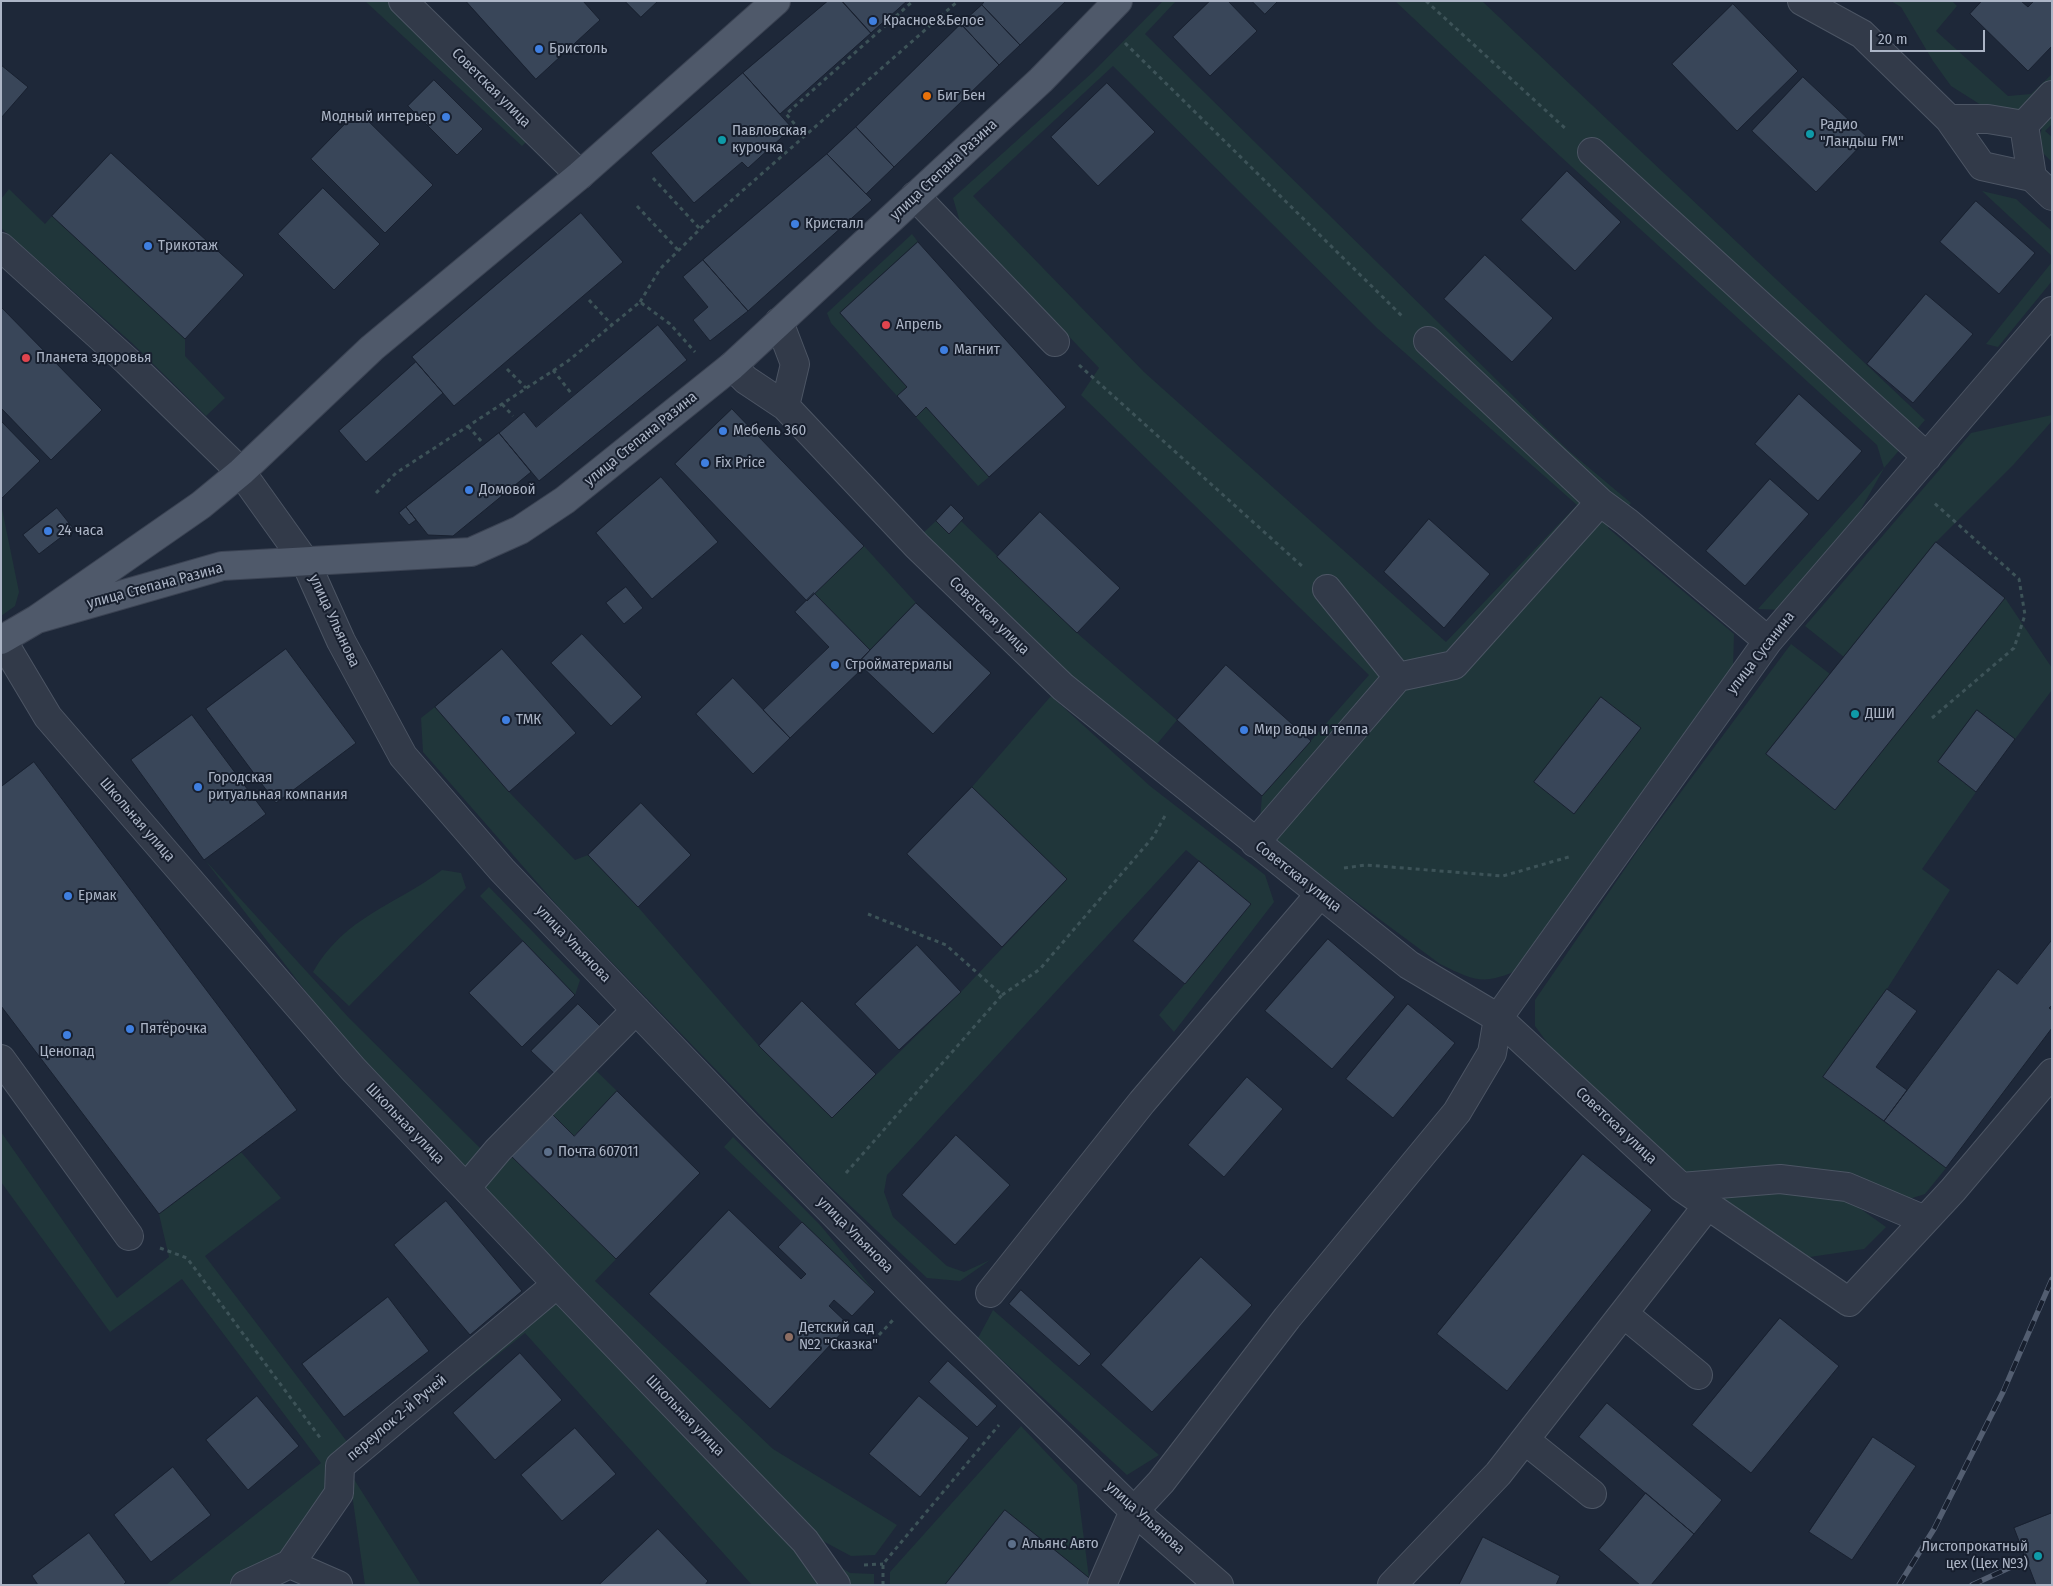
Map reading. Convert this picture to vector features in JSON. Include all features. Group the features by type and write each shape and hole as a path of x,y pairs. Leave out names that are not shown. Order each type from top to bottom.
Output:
{"main road":[{"name":"улица Степана Разина","path":"2,640 37,619 186,518 241,472 372,348 580,175 776,1"},
{"name":"улица Степана Разина","path":"37,619 222,566 306,563 471,552 520,530 565,500 732,366 1041,80 1118,1"}],"street":[{"name":"Советская улица","path":"403,1 580,175"},
{"path":"1802,1 1862,34 1949,119 1982,166 2032,177 2052,196"},
{"path":"2024,125 2052,95"},
{"path":"1949,119 1988,119 2024,125"},
{"path":"2024,125 2032,177"},
{"path":"1592,152 1927,457"},
{"path":"915,196 1055,342"},
{"name":"улица Ульянова","path":"1,247 127,361 241,472 306,563 341,641 403,756 502,870 747,1126 1020,1400 1134,1511 1220,1585"},
{"name":"улица Сусанина","path":"1498,1018 1768,641 2052,310"},
{"path":"779,322 795,364 785,406"},
{"path":"1428,341 1600,502 1627,522 1768,641"},
{"name":"Советская улица","path":"732,366 746,380 785,406 917,546 1063,687 1294,875 1409,965 1498,1018 1681,1187 1850,1302 1925,1220"},
{"path":"1255,842 1398,677 1454,665 1600,502"},
{"path":"1327,589 1398,677"},
{"name":"Школьная улица","path":"2,640 48,717 352,1069 805,1541 836,1585"},
{"path":"990,1293 1142,1102 1320,894"},
{"path":"466,1188 498,1150 636,1010"},
{"path":"1102,1585 1134,1511 1162,1482 1287,1318 1457,1112 1492,1053 1498,1018"},
{"path":"1,1059 129,1236"},
{"path":"1681,1187 1780,1179 1847,1188 1925,1220 2052,1074"},
{"path":"1392,1585 1498,1474 1708,1205"},
{"name":"переулок 2-й Ручей","path":"290,1564 339,1493 340,1466 557,1284"},
{"path":"1624,1314 1698,1376"},
{"path":"1525,1440 1592,1494"},
{"path":"245,1585 290,1564 338,1585"}],"path":[{"path":"805,136 786,114 913,1"},
{"path":"376,493 396,474 553,370 640,302 660,269 678,250 958,1"},
{"path":"1426,1 1592,152"},
{"path":"1118,37 1428,341"},
{"path":"653,178 700,230"},
{"path":"637,206 678,250"},
{"path":"589,300 612,325"},
{"path":"640,302 670,324 696,353"},
{"path":"1055,342 1327,589"},
{"path":"507,369 526,388"},
{"path":"553,370 571,393"},
{"path":"502,404 513,416"},
{"path":"468,426 482,441"},
{"path":"1908,479 2019,580 2025,615 2014,648 1932,718"},
{"path":"846,1173 1002,996 1040,969 1146,845 1182,785"},
{"path":"1294,875 1366,865 1503,876 1626,840"},
{"path":"868,914 946,945 1002,996"},
{"path":"129,1236 187,1258 340,1466"},
{"path":"883,1585 884,1564 1020,1400"}],"green space":[{"path":"365,1 390,1 530,138 522,146"},
{"path":"1163,1 1176,1 1145,34 1569,451 1631,503 1608,528 1734,634 1733,670 1521,969 1498,978 1480,979 1463,975 1440,964 1259,830 1262,796 1369,675 1081,395 1099,368 960,222 953,198 1093,72","holes":["1113,66 1378,329 1577,505 1446,642 1144,372 973,196"]},
{"path":"1395,1 1482,1 1925,420 1884,468 1877,445 1560,156"},
{"path":"1891,1 1952,1 1957,6 1936,31 2008,96 2031,94 2052,74 2052,85 2023,115 1989,110 1951,86 1933,61 1901,7"},
{"path":"2052,112 2052,124 2045,131 2052,137 2052,162 2038,148 2043,121"},
{"path":"9,189 45,224 52,216 185,339 185,356 225,398 206,416 132,343 1,228 1,199"},
{"path":"1982,191 2016,199 2052,231 2052,256"},
{"path":"912,234 918,242 840,313 907,387 897,396 831,323 827,313"},
{"path":"2052,262 2052,281 1998,347 1986,344"},
{"path":"926,407 989,477 978,486 916,417"},
{"path":"2052,415 2052,421 2014,464 1936,542 1844,657 1805,626 1971,433"},
{"path":"1884,468 1841,545 1784,610 1758,609"},
{"path":"2,509 19,592 15,606 1,616"},
{"path":"936,521 949,534 961,521 1077,633 1177,720 1157,744 1076,682 923,533"},
{"path":"864,546 916,603 870,650 814,593"},
{"path":"2005,598 2052,668 2052,690 2015,739 1977,710 1938,762 1976,792 1922,869 1950,890 1887,989 1824,1077 1946,1168 1925,1194 1909,1199 1848,1173 1784,1168 1688,1174 1557,1056 1535,1026 1535,1000 1640,847 1791,644 1830,674 1766,754 1835,809"},
{"path":"1051,696 1150,786 1265,875 1274,902 1174,1032 1159,1015 1251,904 1186,850 887,1175 884,1192 893,1217 947,1266 964,1272 990,1260 960,1281 927,1278 823,1180 562,911 423,752 421,718 435,707 509,792 575,860 588,855 638,907 759,1046 832,1118 961,992 1067,879 972,787"},
{"path":"205,860 349,1018 482,1150 579,1054 617,1091 574,1136 549,1111 616,1259 595,1281 773,1449 897,1525 875,1555 851,1556 821,1540 468,1173 336,1031"},
{"path":"442,870 461,873 466,888 349,1006 313,972 326,953 355,925"},
{"path":"489,887 580,980 575,995 480,896"},
{"path":"1,1132 117,1298 169,1257 159,1214 241,1152 281,1198 205,1256 348,1443 327,1490 281,1555 242,1574 229,1585 166,1585 321,1463 182,1279 110,1332 1,1182"},
{"path":"733,1137 821,1226 875,1292 724,1147"},
{"path":"1781,1189 1844,1197 1886,1227 1864,1249 1803,1258 1737,1213 1720,1194"},
{"path":"552,1300 797,1549 825,1585 752,1585 525,1333 350,1473 421,1585 365,1585 349,1473"},
{"path":"993,1310 1159,1455 1127,1475 978,1338"},
{"path":"1021,1426 1077,1485 1089,1578 1005,1510 945,1585 890,1585 890,1572"},
{"path":"825,1558 850,1573 874,1574 874,1585 844,1585"}],"building":[{"name":"Бристоль","path":"466,1 583,1 600,20 536,79"},
{"path":"625,1 658,1 641,17"},
{"path":"828,1 842,1 871,33 780,114 743,73"},
{"name":"Красное&Белое","path":"842,1 907,1 871,33"},
{"path":"985,1 1066,1 1020,45 982,5"},
{"path":"1210,1 1228,1 1257,31 1210,76 1173,37"},
{"path":"1252,1 1278,1 1265,14"},
{"path":"1982,1 2021,1 2028,7 2034,1 2052,1 2052,46 2028,71 1970,14"},
{"path":"1733,4 1798,71 1737,131 1672,64"},
{"path":"982,5 1020,45 999,65 961,24"},
{"name":"Биг Бен","path":"961,24 999,65 894,167 856,127"},
{"path":"1,65 28,87 1,118"},
{"name":"Павловская курочка","path":"743,73 792,128 748,168 742,162 694,203 651,153"},
{"name":"Радио \"Ландыш FM\"","path":"1803,77 1868,138 1816,192 1752,131"},
{"name":"Модный интерьер","path":"434,80 483,129 457,155 408,106"},
{"path":"1107,83 1155,132 1098,186 1051,137"},
{"path":"358,111 433,185 385,233 311,159"},
{"path":"856,127 894,167 866,194 827,154"},
{"name":"Трикотаж","path":"111,153 244,275 185,339 52,216"},
{"name":"Кристалл","path":"827,154 872,200 748,311 703,260"},
{"path":"1567,171 1621,222 1575,271 1521,220"},
{"path":"323,188 380,244 334,290 278,234"},
{"path":"1976,201 2035,253 1999,294 1940,242"},
{"path":"581,213 623,262 454,406 412,357"},
{"name":"Магнит","path":"918,242 1066,407 989,477 926,407 916,417 897,396 907,387 840,313"},
{"path":"1485,255 1553,318 1512,362 1444,299"},
{"path":"703,260 748,311 710,341 693,320 708,307 683,277"},
{"path":"1926,294 1973,334 1913,403 1867,364"},
{"name":"Планета здоровья","path":"1,307 102,410 51,460 1,408"},
{"path":"658,325 687,360 539,481 499,433 524,412 536,427"},
{"path":"416,362 443,393 366,462 339,431"},
{"path":"1799,394 1862,451 1818,501 1755,444"},
{"path":"732,409 864,546 807,601 675,464"},
{"path":"1,421 40,461 1,499"},
{"name":"Домовой","path":"499,433 531,472 453,536 428,535 406,507"},
{"path":"661,477 718,542 652,599 596,533"},
{"path":"1770,479 1809,514 1745,586 1706,551"},
{"path":"951,505 964,518 949,534 936,521"},
{"path":"406,507 416,520 409,525 399,513"},
{"name":"24 часа","path":"57,508 73,528 39,554 23,535"},
{"path":"1040,512 1120,588 1077,633 997,557"},
{"path":"1429,519 1490,574 1444,628 1384,572"},
{"name":"ДШИ","path":"1936,542 2005,598 1835,810 1766,754"},
{"path":"626,587 643,608 624,624 606,603"},
{"name":"Стройматериалы","path":"814,593 870,650 858,663 863,668 790,738 763,710 829,647 795,612"},
{"path":"916,603 991,673 933,734 858,663"},
{"path":"582,634 642,697 611,726 551,663"},
{"path":"286,649 356,743 276,803 206,709"},
{"name":"ТМК","path":"502,649 576,733 509,792 435,707"},
{"name":"Мир воды и тепла","path":"1226,665 1311,741 1262,796 1177,720"},
{"path":"733,678 790,738 753,774 696,714"},
{"path":"1601,697 1641,728 1574,814 1534,782"},
{"path":"1977,710 2015,739 1976,792 1938,762"},
{"name":"Городская ритуальная компания","path":"192,715 266,814 204,860 131,760"},
{"name":"Ермак","path":"34,762 297,1110 159,1214 1,1006 1,787"},
{"path":"972,787 1067,879 1002,947 907,854"},
{"path":"641,803 691,855 638,907 588,855"},
{"path":"1199,861 1251,904 1185,984 1133,941"},
{"path":"1328,939 1395,997 1332,1069 1265,1011"},
{"path":"2052,940 2052,1005 2049,1008 2052,1010 2052,1028 1946,1168 1884,1121 1998,969 2017,984"},
{"path":"523,941 575,995 522,1047 469,993"},
{"path":"917,945 961,992 899,1050 855,1004"},
{"path":"1887,989 1917,1011 1876,1067 1907,1090 1884,1121 1823,1077"},
{"path":"802,1001 876,1074 832,1118 759,1046"},
{"path":"578,1004 603,1029 557,1076 531,1051"},
{"path":"1408,1004 1455,1043 1393,1118 1346,1079"},
{"path":"1247,1077 1283,1109 1224,1177 1188,1145"},
{"path":"617,1091 700,1173 616,1259 508,1153 549,1111 574,1136"},
{"path":"956,1135 1010,1185 955,1245 902,1195"},
{"path":"1583,1154 1652,1210 1507,1391 1437,1334"},
{"path":"446,1201 522,1291 470,1335 394,1245"},
{"name":"Детский сад №2 \"Сказка\"","path":"729,1210 801,1279 806,1274 778,1247 802,1222 875,1292 852,1316 834,1300 829,1306 849,1325 770,1409 649,1294"},
{"path":"1201,1257 1252,1305 1152,1412 1101,1365"},
{"path":"1021,1290 1091,1354 1079,1366 1009,1304"},
{"path":"388,1297 429,1351 344,1417 302,1364"},
{"path":"1780,1318 1839,1366 1751,1473 1692,1425"},
{"path":"520,1353 562,1400 495,1460 453,1413"},
{"path":"948,1361 997,1406 977,1427 929,1382"},
{"path":"257,1396 299,1446 248,1490 206,1440"},
{"path":"919,1396 969,1438 920,1497 869,1454"},
{"path":"1607,1403 1722,1500 1694,1534 1579,1437"},
{"path":"575,1428 616,1474 562,1521 521,1475"},
{"path":"1873,1437 1916,1466 1852,1560 1809,1532"},
{"path":"173,1467 211,1515 151,1562 114,1515"},
{"path":"1646,1493 1694,1534 1651,1585 1640,1585 1599,1550"},
{"name":"Альянс Авто","path":"1005,1510 1098,1585 945,1585"},
{"name":"Листопрокатный цех (Цех №3)","path":"2052,1513 2052,1585 2036,1585 2014,1528"},
{"path":"658,1529 708,1581 705,1585 599,1585"},
{"path":"89,1533 126,1582 123,1585 38,1585 32,1576"},
{"path":"1483,1537 1560,1576 1556,1585 1459,1585"}],"railway":[{"path":"1899,1585 1934,1529 2003,1392 2052,1279"},
{"path":"1972,1585 2024,1561"}],"place":[{"name":"Красное&Белое","path":"873,21"},
{"name":"Бристоль","path":"539,49"},
{"name":"Биг Бен","path":"927,96"},
{"name":"Модный интерьер","path":"446,117"},
{"name":"Радио \"Ландыш FM\"","path":"1810,134"},
{"name":"Павловская курочка","path":"722,140"},
{"name":"Кристалл","path":"795,224"},
{"name":"Трикотаж","path":"148,246"},
{"name":"Апрель","path":"886,325"},
{"name":"Магнит","path":"944,350"},
{"name":"Планета здоровья","path":"26,358"},
{"name":"Мебель 360","path":"723,431"},
{"name":"Fix Price","path":"705,463"},
{"name":"Домовой","path":"469,490"},
{"name":"24 часа","path":"48,531"},
{"name":"Стройматериалы","path":"835,665"},
{"name":"ДШИ","path":"1855,714"},
{"name":"ТМК","path":"506,720"},
{"name":"Мир воды и тепла","path":"1244,730"},
{"name":"Городская ритуальная компания","path":"198,787"},
{"name":"Ермак","path":"68,896"},
{"name":"Пятёрочка","path":"130,1029"},
{"name":"Ценопад","path":"67,1035"},
{"name":"Почта 607011","path":"548,1152"},
{"name":"Детский сад №2 \"Сказка\"","path":"789,1337"},
{"name":"Альянс Авто","path":"1012,1544"},
{"name":"Листопрокатный цех (Цех №3)","path":"2038,1556"}]}
